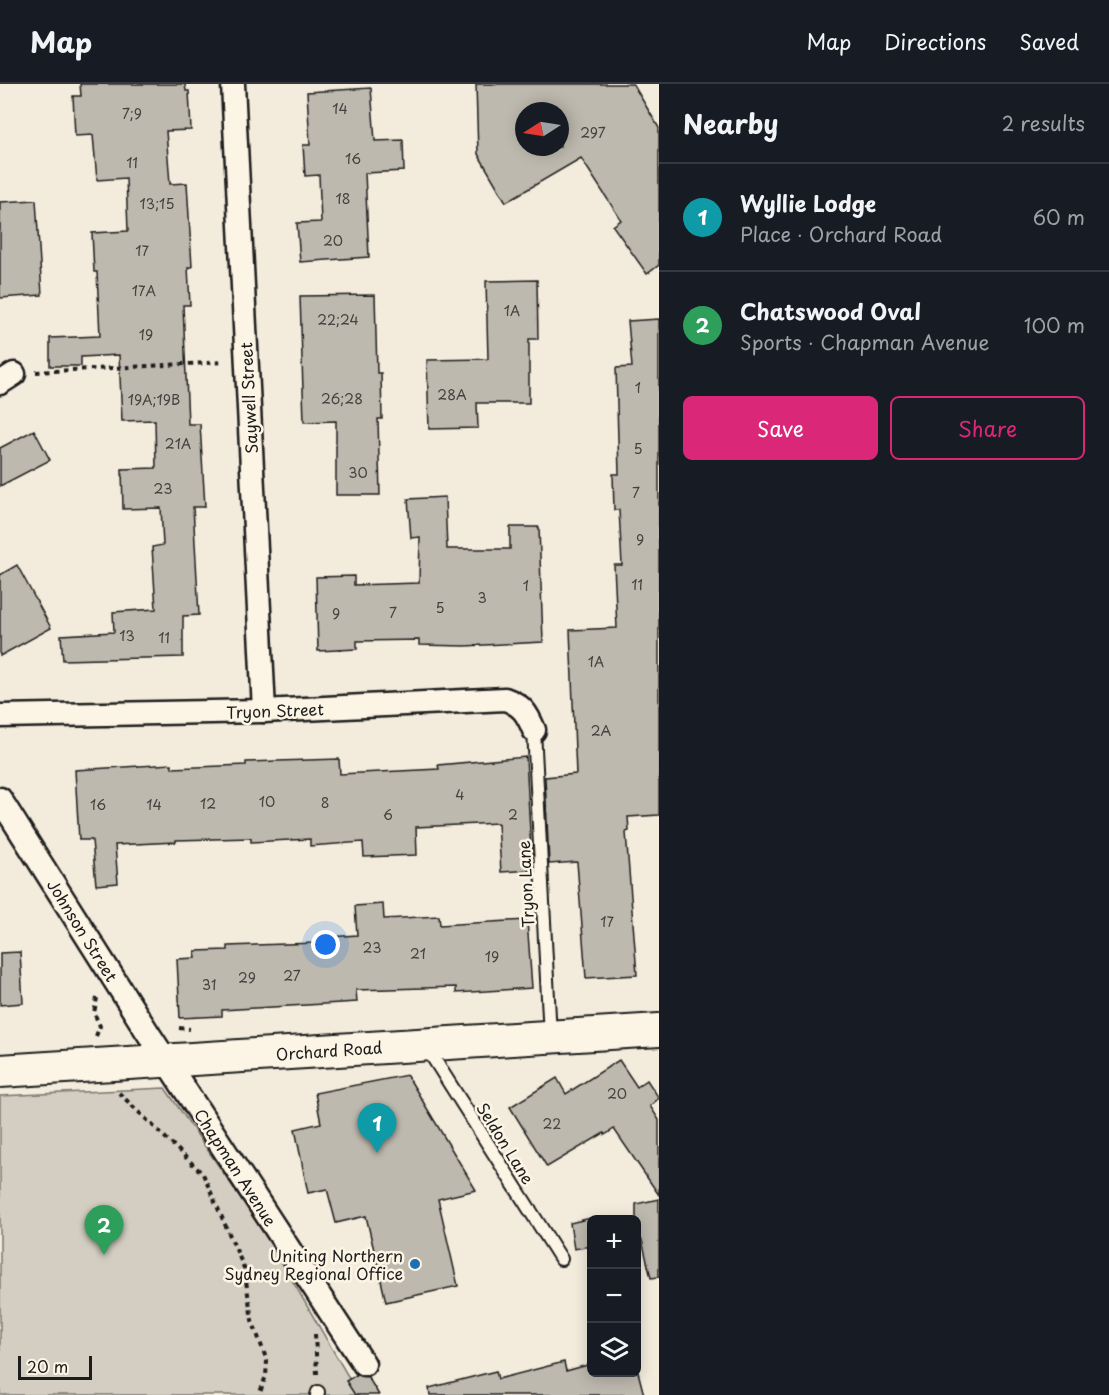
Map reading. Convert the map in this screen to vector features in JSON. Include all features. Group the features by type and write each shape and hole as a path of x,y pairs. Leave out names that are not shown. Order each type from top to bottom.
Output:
{"street":[{"name":"Saywell Street","path":"233,84 264,711"},
{"name":"Tryon Street","path":"3,721 505,699 519,704 528,715 534,730"},
{"name":"Johnson Street","path":"0,799 167,1060"},
{"name":"Orchard Road","path":"0,1071 659,1030"},
{"name":"Chapman Avenue","path":"167,1060 364,1364"}],"lane":[{"name":"Tryon Lane","path":"534,730 550,1037"},
{"name":"Seldon Lane","path":"424,1043 561,1259"}],"path":[{"path":"7,379 245,360"},
{"path":"87,1037 98,1036 100,1026 94,1013"},
{"path":"118,1091 203,1174 244,1268 252,1320 267,1361 267,1376 259,1395"},
{"path":"315,1326 318,1394"}],"shaded area":[{"path":"165,1088 264,1232 359,1395 0,1395 0,1096"}],"building":[{"path":"80,84 185,84 186,91 189,91 191,130 166,131 170,184 187,183 192,267 188,267 190,305 183,305 188,424 200,424 205,507 193,507 199,615 183,616 183,657 63,660 61,635 114,632 113,612 156,609 152,547 163,545 161,508 123,509 122,469 156,468 155,420 122,421 119,355 81,357 81,366 50,366 50,338 100,336 97,272 94,272 92,233 128,231 126,178 97,180 93,135 75,136 73,96 81,96"},
{"path":"476,84 633,84 659,128 659,265 647,274 613,226 621,220 581,158 506,202 478,154"},
{"path":"371,88 375,141 403,140 404,171 365,173 369,257 300,262 297,223 321,222 319,175 305,176 303,145 310,145 307,92"},
{"path":"36,200 42,295 0,298 0,202"},
{"path":"537,280 538,339 529,339 529,403 477,403 478,428 429,429 427,360 488,359 486,281"},
{"path":"375,295 377,373 381,373 382,419 378,419 380,495 336,495 336,421 304,422 300,296"},
{"path":"659,319 659,815 628,817 629,831 626,832 637,975 586,978 577,862 549,864 545,777 576,774 570,630 617,628 614,565 622,565 619,510 614,510 613,474 619,474 616,368 632,367 628,321"},
{"path":"34,430 50,460 0,486 0,448"},
{"path":"445,497 447,549 510,549 510,527 539,527 543,642 465,646 419,645 419,640 357,641 357,649 318,651 316,577 354,576 354,585 419,583 420,537 411,538 408,499"},
{"path":"17,565 51,628 0,656 0,575"},
{"path":"526,757 532,870 501,872 498,823 416,827 417,855 364,857 363,842 310,846 310,839 251,842 251,838 176,840 176,842 115,845 118,883 96,885 92,840 79,840 75,770 172,764 172,768 246,765 246,762 339,759 340,774 439,769 438,765"},
{"path":"383,904 384,919 439,916 440,925 527,920 532,988 456,993 456,987 356,990 357,1002 222,1010 222,1016 180,1018 177,959 196,958 195,951 228,950 228,946 317,943 316,938 357,935 355,906"},
{"path":"20,952 23,1003 0,1005 0,953"},
{"path":"619,1060 637,1087 647,1080 659,1098 650,1106 659,1120 659,1195 614,1129 547,1167 510,1107 557,1078 566,1094"},
{"path":"407,1075 476,1190 438,1199 458,1286 386,1302 366,1216 336,1223 327,1189 308,1193 295,1129 321,1123 315,1093"},
{"path":"659,1199 659,1277 651,1278 641,1240 641,1215 636,1215 636,1204"},
{"path":"587,1219 587,1247 574,1249 570,1223"},
{"path":"564,1362 566,1371 587,1365 587,1377 639,1377 644,1395 430,1395 429,1388 496,1371 498,1379"},
{"path":"356,1375 368,1377 379,1395 355,1395 346,1381"}],"place":[{"name":"Wyllie Lodge","path":"377,1153"},
{"name":"Chatswood Oval","path":"104,1255"},
{"name":"Uniting Northern Sydney Regional Office","path":"415,1264"}]}
